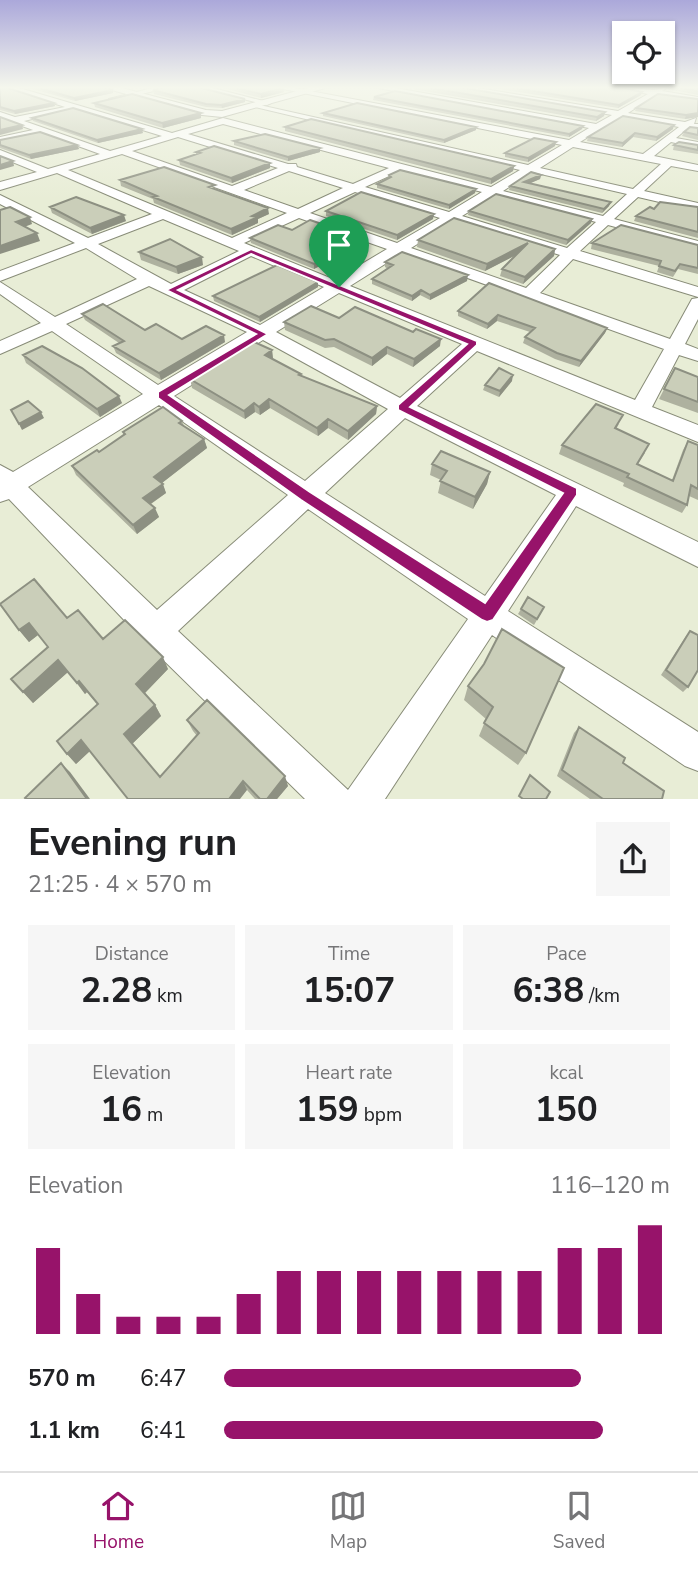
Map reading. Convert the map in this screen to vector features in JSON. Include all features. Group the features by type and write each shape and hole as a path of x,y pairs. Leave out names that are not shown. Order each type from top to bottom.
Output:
{"street":[{"path":"27,124 300,213 698,355"},
{"path":"137,124 356,187 698,292"},
{"path":"0,186 205,124"},
{"path":"244,124 698,245"},
{"path":"341,124 698,207"},
{"path":"479,124 698,168"},
{"path":"465,137 492,124"},
{"path":"581,124 596,127"},
{"path":"332,799 4,484 264,334 601,124"},
{"path":"645,158 668,139 693,126"},
{"path":"232,190 388,128"},
{"path":"0,140 43,130"},
{"path":"668,139 698,145"},
{"path":"441,148 453,142"},
{"path":"0,153 166,214 698,433"},
{"path":"529,295 570,253 669,163"},
{"path":"233,243 400,167"},
{"path":"0,199 87,243 149,280 264,334 402,408 698,555"},
{"path":"0,276 166,214"},
{"path":"171,290 251,251"},
{"path":"0,348 149,280"},
{"path":"0,287 162,395 305,496 698,753"},
{"path":"640,410 698,303"},
{"path":"156,631 474,343"},
{"path":"363,799 572,492"}],"building":[{"path":"0,124 22,125 0,130"},
{"path":"51,124 127,124 142,129 97,140"},
{"path":"294,124 334,124 514,166 491,179 285,127"},
{"path":"374,124 463,124 476,127 444,140"},
{"path":"518,124 583,126 569,134"},
{"path":"609,124 674,125 657,137 635,133 623,143 588,137"},
{"path":"690,127 698,128 698,135 684,132"},
{"path":"40,132 77,145 29,155 0,145 0,140"},
{"path":"265,134 320,148 288,157 234,141"},
{"path":"534,138 556,142 528,158 505,153"},
{"path":"679,142 698,145 698,150 674,145"},
{"path":"214,146 270,163 231,178 179,160"},
{"path":"0,156 13,161 0,165"},
{"path":"164,167 215,185 209,187 268,208 252,216 258,217 231,229 153,197 157,196 120,180"},
{"path":"400,170 476,189 449,205 377,184"},
{"path":"531,172 541,175 524,182 611,202 604,209 510,186"},
{"path":"361,192 434,214 397,235 326,211"},
{"path":"496,194 592,219 568,240 469,211"},
{"path":"76,197 124,215 90,228 50,207"},
{"path":"660,202 698,207 698,232 636,216 650,207 654,209"},
{"path":"10,207 30,217 16,222 37,233 0,246 0,210"},
{"path":"454,218 555,249 525,277 502,269 528,243 487,264 418,240"},
{"path":"310,220 363,238 314,264 250,238 278,225 292,230"},
{"path":"621,225 698,245 698,268 680,264 675,271 659,266 661,261 592,243"},
{"path":"170,239 202,257 176,267 139,252"},
{"path":"402,252 468,275 430,295 421,290 412,296 372,279 393,265 385,262"},
{"path":"277,265 318,282 259,317 213,296"},
{"path":"489,283 607,328 581,361 557,353 525,337 535,328 498,315 488,324 458,311"},
{"path":"103,304 145,330 156,324 182,339 206,326 224,335 159,373 113,346 124,341 82,314"},
{"path":"311,306 339,318 355,307 413,332 416,329 441,339 414,359 387,347 372,358 334,339 325,340 284,322"},
{"path":"252,341 272,350 265,355 301,374 299,375 377,406 348,431 328,419 317,428 269,399 259,407 254,403 244,411 190,379"},
{"path":"42,346 82,368 119,396 97,409 23,355"},
{"path":"499,368 513,375 500,391 485,385"},
{"path":"675,368 698,377 698,402 664,389"},
{"path":"28,401 41,412 19,424 11,410"},
{"path":"596,404 623,415 615,428 649,444 637,464 673,481 688,441 698,445 698,489 691,485 687,505 627,477 629,474 562,445"},
{"path":"163,407 182,421 179,423 204,439 154,477 163,484 143,498 155,508 133,525 72,466 97,450 99,452 125,434 123,432"},
{"path":"441,451 490,472 475,497 440,481 447,471 432,464"},
{"path":"34,579 67,618 78,610 103,639 125,620 163,657 136,684 155,705 124,734 160,777 199,733 187,720 207,700 285,776 267,799 260,799 243,781 229,799 128,799 81,740 67,754 57,741 98,704 58,660 23,692 11,679 48,647 29,623 19,630 0,604"},
{"path":"528,597 544,607 537,619 521,609"},
{"path":"502,629 564,668 526,753 484,723 493,707 468,686 484,664"},
{"path":"690,631 698,635 698,670 688,687 666,670"},
{"path":"579,727 625,758 623,763 664,791 662,799 603,799 562,770"},
{"path":"61,763 87,799 25,798"},
{"path":"530,775 550,792 546,799 523,799 519,796"}],"route":[{"path":"251,251 339,287 474,343 402,408 572,492 487,614 305,496 162,395 264,334 171,290 251,251"}]}
